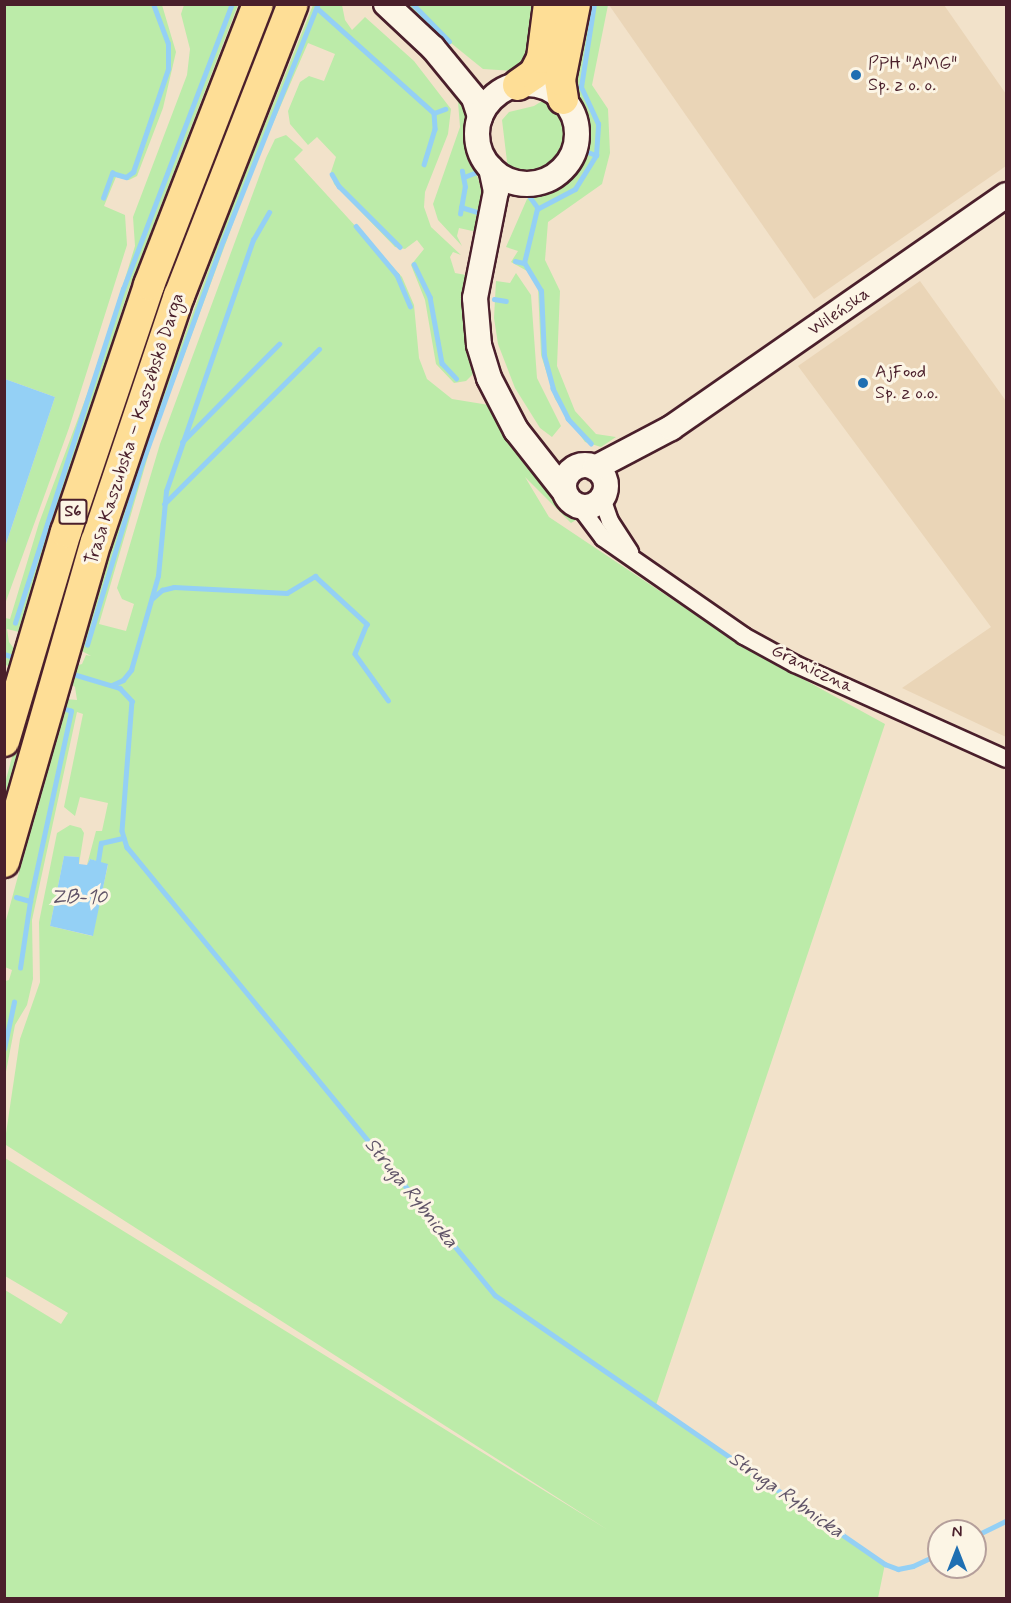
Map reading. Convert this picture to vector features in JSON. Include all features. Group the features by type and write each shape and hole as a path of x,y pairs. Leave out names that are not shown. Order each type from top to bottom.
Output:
{"highway":[{"name":"Trasa Kaszubska – Kaszëbskô Darga","path":"4,741 66,532 149,285 258,4"},
{"name":"Trasa Kaszubska – Kaszëbskô Darga","path":"4,862 52,690 115,486 179,296 293,4"},
{"path":"513,86 534,74 542,58 549,4"},
{"path":"563,99 560,81 575,4"}],"main road":[{"path":"386,4 433,48 474,98 480,117 479,146 491,168 513,181 534,183 561,170 573,153 576,122 563,99 540,86 489,84 433,48"},
{"path":"480,117 490,100 513,86"},
{"name":"Graniczna","path":"491,168 496,191 475,298 477,335 489,378 504,407 530,452 571,499"},
{"name":"Graniczna","path":"484,252 514,197 534,183"},
{"name":"Wileńska","path":"596,478 1006,195"},
{"name":"Graniczna","path":"504,407 552,452 596,478"},
{"path":"565,477 596,478 591,506 571,499 565,477"}],"street":[{"name":"Graniczna","path":"596,478 610,521 632,555"},
{"name":"Graniczna","path":"571,499 597,532 632,555 698,605 795,664 1006,759"}],"shaded area":[{"path":"609,5 944,5 1006,94 1006,166 814,299"},
{"path":"920,281 1006,401 1006,737 902,688 991,627 798,366"}],"green space":[{"path":"4,5 162,5 176,52 163,108 137,176 129,180 116,177 104,206 125,215 127,245 69,428 5,604 5,547 55,397 5,379"},
{"path":"184,5 238,5 128,291 22,626 19,632 7,629 9,642 15,650 72,667 82,664 86,655 91,656 80,650 133,476 229,214 313,5 342,5 345,20 352,30 365,17 414,61 451,109 448,134 425,192 424,207 431,227 461,255 453,252 450,257 455,273 466,275 464,322 473,374 466,381 454,383 436,364 425,300 411,265 424,249 417,240 405,249 395,247 334,184 331,172 336,157 317,137 308,145 290,124 288,111 300,82 309,76 324,81 335,54 308,43 254,167 153,439 99,624 126,631 134,604 122,599 117,588 160,444 266,158 275,139 286,135 303,150 294,159 402,277 414,305 419,358 427,379 452,399 489,405 559,505 576,520 571,523 525,477 549,517 739,644 885,724 655,1408 885,1564 878,1598 5,1598 5,1290 61,1324 68,1313 5,1276 5,1158 608,1530 6,1145 20,1039 40,982 39,922 57,833 70,825 81,828 84,833 79,864 79,857 64,856 50,926 92,936 108,865 90,859 87,865 96,831 102,831 108,803 80,797 75,816 64,807 83,714 77,712 32,920 33,979 27,1005 15,1025 5,1077 5,981 9,980 12,970 5,967 5,924 66,699 77,700 75,687 69,681 5,665 5,618 10,619 39,523 101,357 135,246 133,217 187,75 190,49 181,14"},
{"path":"270,5 280,5 53,647 44,644 133,365"},
{"path":"404,5 537,5 530,57 514,71 483,69"},
{"path":"586,5 608,5 592,85 608,109 610,153 602,184 548,222 545,260 560,291 557,366 575,411 596,434 616,437 601,447 585,442 555,399 541,355 538,288 527,271 511,262 518,251 506,247 527,199 567,179 586,149 586,120 572,90"},
{"path":"377,11 461,93 468,114 467,144 484,197 477,232 459,228 457,236 462,246 438,220 433,204 460,127 458,102 432,67"},
{"path":"547,98 565,119 568,138 562,155 541,172 522,174 508,170 502,120 509,112 534,106"},
{"path":"516,273 531,295 537,378 561,426 552,437 540,428 515,388 498,344 494,318 496,281 510,283"},
{"path":"32,684 41,687 5,818 5,783"}],"water":[{"path":"4,379 55,397 5,547"},
{"name":"ZB-10","path":"64,856 79,857 79,864 87,865 90,859 108,864 93,936 50,926"}],"waterway":[{"path":"103,198 112,173 126,177 133,172 168,69 168,44 153,4"},
{"path":"15,623 123,289 232,4"},
{"path":"87,645 142,463 223,241 318,4"},
{"path":"413,4 449,41"},
{"path":"591,444 568,419 553,389 544,356 541,291 524,263 537,209 575,189 596,155 598,124 581,87 594,4"},
{"path":"317,8 434,113 435,129 424,164"},
{"path":"434,113 445,109"},
{"path":"585,151 596,155"},
{"path":"460,214 465,187 462,171"},
{"path":"464,177 477,172"},
{"path":"332,174 339,186 400,247"},
{"path":"530,197 538,208"},
{"path":"461,207 477,212"},
{"path":"112,685 123,680 131,670 158,576 166,491 253,240 269,212"},
{"path":"356,226 397,275 410,306"},
{"path":"515,261 524,263"},
{"path":"414,264 430,297 442,363 456,378"},
{"path":"494,299 506,301"},
{"path":"182,442 279,344"},
{"path":"164,504 319,349"},
{"path":"153,598 162,590 174,587 287,593 315,576 367,624 355,654 388,700"},
{"name":"Struga Rybnicka","path":"4,654 14,657"},
{"name":"Struga Rybnicka","path":"70,673 120,688 132,701 122,831 127,847 495,1295 885,1564 898,1569 913,1566 927,1560"},
{"path":"20,968 30,901 71,711 67,710"},
{"path":"98,861 101,843 123,838"},
{"path":"16,897 30,901"},
{"path":"4,1049 14,1002"},
{"name":"Struga Rybnicka","path":"987,1530 1006,1521"}],"place":[{"name":"PPH \"AMG\" Sp. z o. o.","path":"856,75"},
{"name":"AjFood Sp. z o.o.","path":"863,383"}]}
